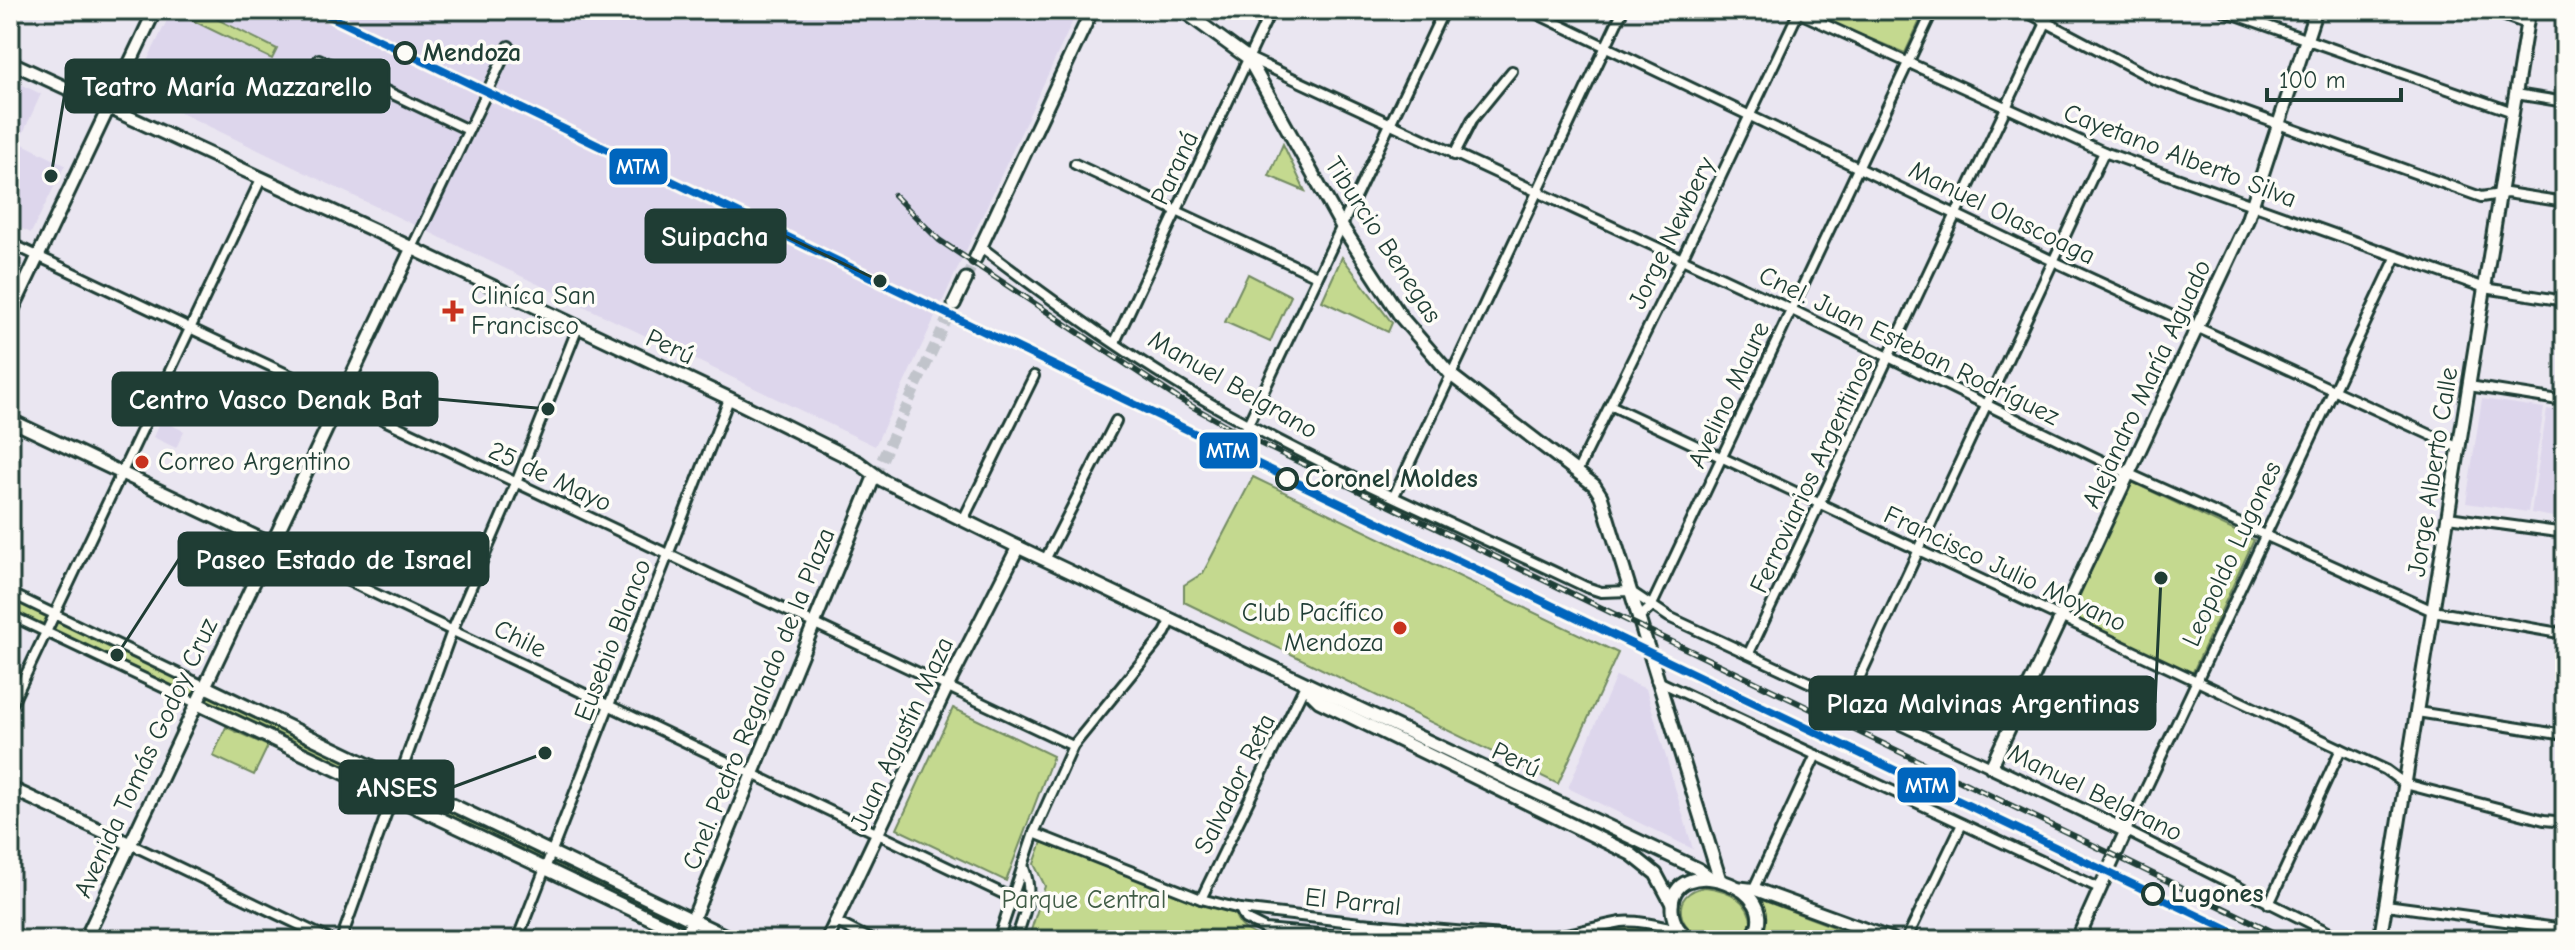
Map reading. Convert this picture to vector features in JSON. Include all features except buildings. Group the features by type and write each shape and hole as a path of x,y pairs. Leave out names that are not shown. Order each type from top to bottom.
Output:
{"street":[{"path":"10,315 155,10"},
{"path":"975,259 1092,10"},
{"name":"Tiburcio Benegas","path":"1182,10 1248,58 1341,225 1401,317 1451,375 1594,485 1601,496 1714,878"},
{"name":"Paraná","path":"1115,342 1271,10"},
{"path":"1231,460 1444,10"},
{"name":"Manuel Olascoaga","path":"1529,10 2053,261 2459,448"},
{"path":"1394,496 1623,10"},
{"name":"Avelino Maure","path":"1637,620 1651,607 1933,10"},
{"path":"2023,10 2156,80 2481,197 2500,193 2565,202"},
{"name":"Ferroviarios Argentinos","path":"1749,653 2052,10"},
{"path":"2222,10 2513,112"},
{"name":"Alejandro María Aguado","path":"1991,767 2254,206 2316,10"},
{"path":"2488,10 2527,24"},
{"name":"Jorge Alberto Calle","path":"2380,940 2529,10"},
{"name":"Cayetano Alberto Silva","path":"1797,11 2104,152 2485,288 2565,301"},
{"name":"Jorge Newbery","path":"1577,472 1751,115 1797,11"},
{"path":"412,248 509,46"},
{"name":"Cnel. Juan Esteban Rodríguez","path":"1248,58 1792,310 2129,474 2433,611 2565,634"},
{"path":"319,59 468,130"},
{"name":"Perú","path":"10,62 729,399 858,462 875,475 1018,547 1739,888"},
{"path":"1454,155 1472,120 1512,71"},
{"path":"2516,94 2565,102"},
{"path":"1849,700 2104,152"},
{"path":"1075,164 1317,276"},
{"path":"10,708 261,179"},
{"name":"25 de Mayo","path":"10,243 1073,746"},
{"name":"Manuel Belgrano","path":"981,247 1115,342 1188,390 1248,424 1593,590 1630,591 1651,607 2126,831 2344,940"},
{"name":"Avenida Tomás Godoy Cruz","path":"85,940 412,248"},
{"name":"Leopoldo Lugones","path":"2077,940 2396,258"},
{"path":"954,304 966,279"},
{"path":"341,940 452,631 516,483 578,327"},
{"path":"963,520 1034,376"},
{"path":"2469,386 2565,401"},
{"name":"Eusebio Blanco","path":"517,940 729,399"},
{"name":"Francisco Julio Moyano","path":"1610,405 2386,770 2405,784 2544,820 2564,822"},
{"name":"Chile","path":"10,420 1012,898"},
{"path":"1045,560 1116,421"},
{"name":"Cnel. Pedro Regalado de la Plaza","path":"689,939 692,920 875,475"},
{"path":"2448,517 2565,533"},
{"name":"Juan Agustín Maza","path":"827,940 947,687 1018,547"},
{"path":"10,593 734,940"},
{"path":"10,615 689,939"},
{"path":"998,940 1034,833 1073,746 1165,633 1171,621"},
{"path":"1655,679 2099,888"},
{"name":"Perú","path":"1305,685 1319,701 1646,863 1656,874 1672,904 1684,936"},
{"name":"Salvador Reta","path":"1201,899 1305,685"},
{"path":"2417,712 2565,735"},
{"path":"2269,904 2341,749"},
{"path":"1753,890 1816,755"},
{"path":"10,788 331,940"},
{"path":"2564,822 2565,802"},
{"path":"1906,940 1962,824"},
{"name":"El Parral","path":"1034,833 1201,899 1240,909 1525,937 1562,938 1622,922 1639,922 1684,936"},
{"path":"1016,940 1030,893 1030,883 1023,865"},
{"path":"1672,904 1684,884 1714,878"},
{"path":"1739,888 1753,890 1894,940"},
{"path":"1739,888 1748,895 1758,912 1756,932 1750,940"},
{"path":"2386,905 2565,929"},
{"path":"1240,909 1245,919 1265,929 1384,940"},
{"path":"836,922 872,940"}],"shaded area":[{"path":"172,10 1078,10 875,446 133,90"},
{"path":"10,79 41,94 19,142 65,165 31,233 10,223"},
{"path":"2482,399 2544,408 2528,512 2466,503"},
{"path":"2547,409 2565,412 2565,519 2531,513"},
{"path":"161,420 184,431 176,448 153,437"},
{"path":"1616,676 1646,689 1693,849 1568,788"}],"green space":[{"path":"178,10 199,10 277,49 272,59 177,13"},
{"path":"1809,10 1925,10 1905,53 1807,13"},
{"path":"1283,144 1305,191 1269,176"},
{"path":"1342,257 1392,323 1388,332 1322,301"},
{"path":"1248,274 1291,296 1270,342 1225,322"},
{"name":"Club Pacífico Mendoza","path":"1253,477 1618,653 1558,784 1184,602 1184,585 1203,573"},
{"path":"2130,481 2254,540 2192,674 2067,615"},
{"path":"10,593 692,920 686,936 10,615"},
{"path":"953,708 1053,756 1006,881 897,829"},
{"path":"226,727 268,746 254,775 213,756"},
{"name":"Parque Central","path":"1042,842 1201,903 1234,912 1242,927 1256,935 1289,940 1028,940 1045,886 1034,864"},
{"path":"1705,887 1730,893 1742,902 1752,925 1746,937 1742,940 1712,940 1689,929 1681,913 1682,904 1693,891"},
{"path":"1762,900 1869,940 1757,940 1764,922"},
{"path":"1627,925 1658,933 1665,940 1585,940"}],"tunnel":[{"path":"966,279 975,259"},
{"path":"875,475 954,304"}],"railway":[{"path":"894,195 939,240 1177,398 1243,435 2290,940"}],"transit line":[{"name":"MTM","path":"317,10 2249,940"}],"place":[{"name":"Mendoza","path":"405,53"},
{"name":"Teatro María Mazzarello","path":"51,176"},
{"name":"Suipacha","path":"880,281"},
{"name":"Cliníca San Francisco","path":"453,311"},
{"name":"Centro Vasco Denak Bat","path":"548,409"},
{"name":"Correo Argentino","path":"142,462"},
{"name":"Coronel Moldes","path":"1287,479"},
{"name":"Plaza Malvinas Argentinas","path":"2161,578"},
{"name":"Club Pacífico Mendoza","path":"1400,628"},
{"name":"Paseo Estado de Israel","path":"117,655"},
{"name":"ANSES","path":"545,753"},
{"name":"Lugones","path":"2153,894"}]}
